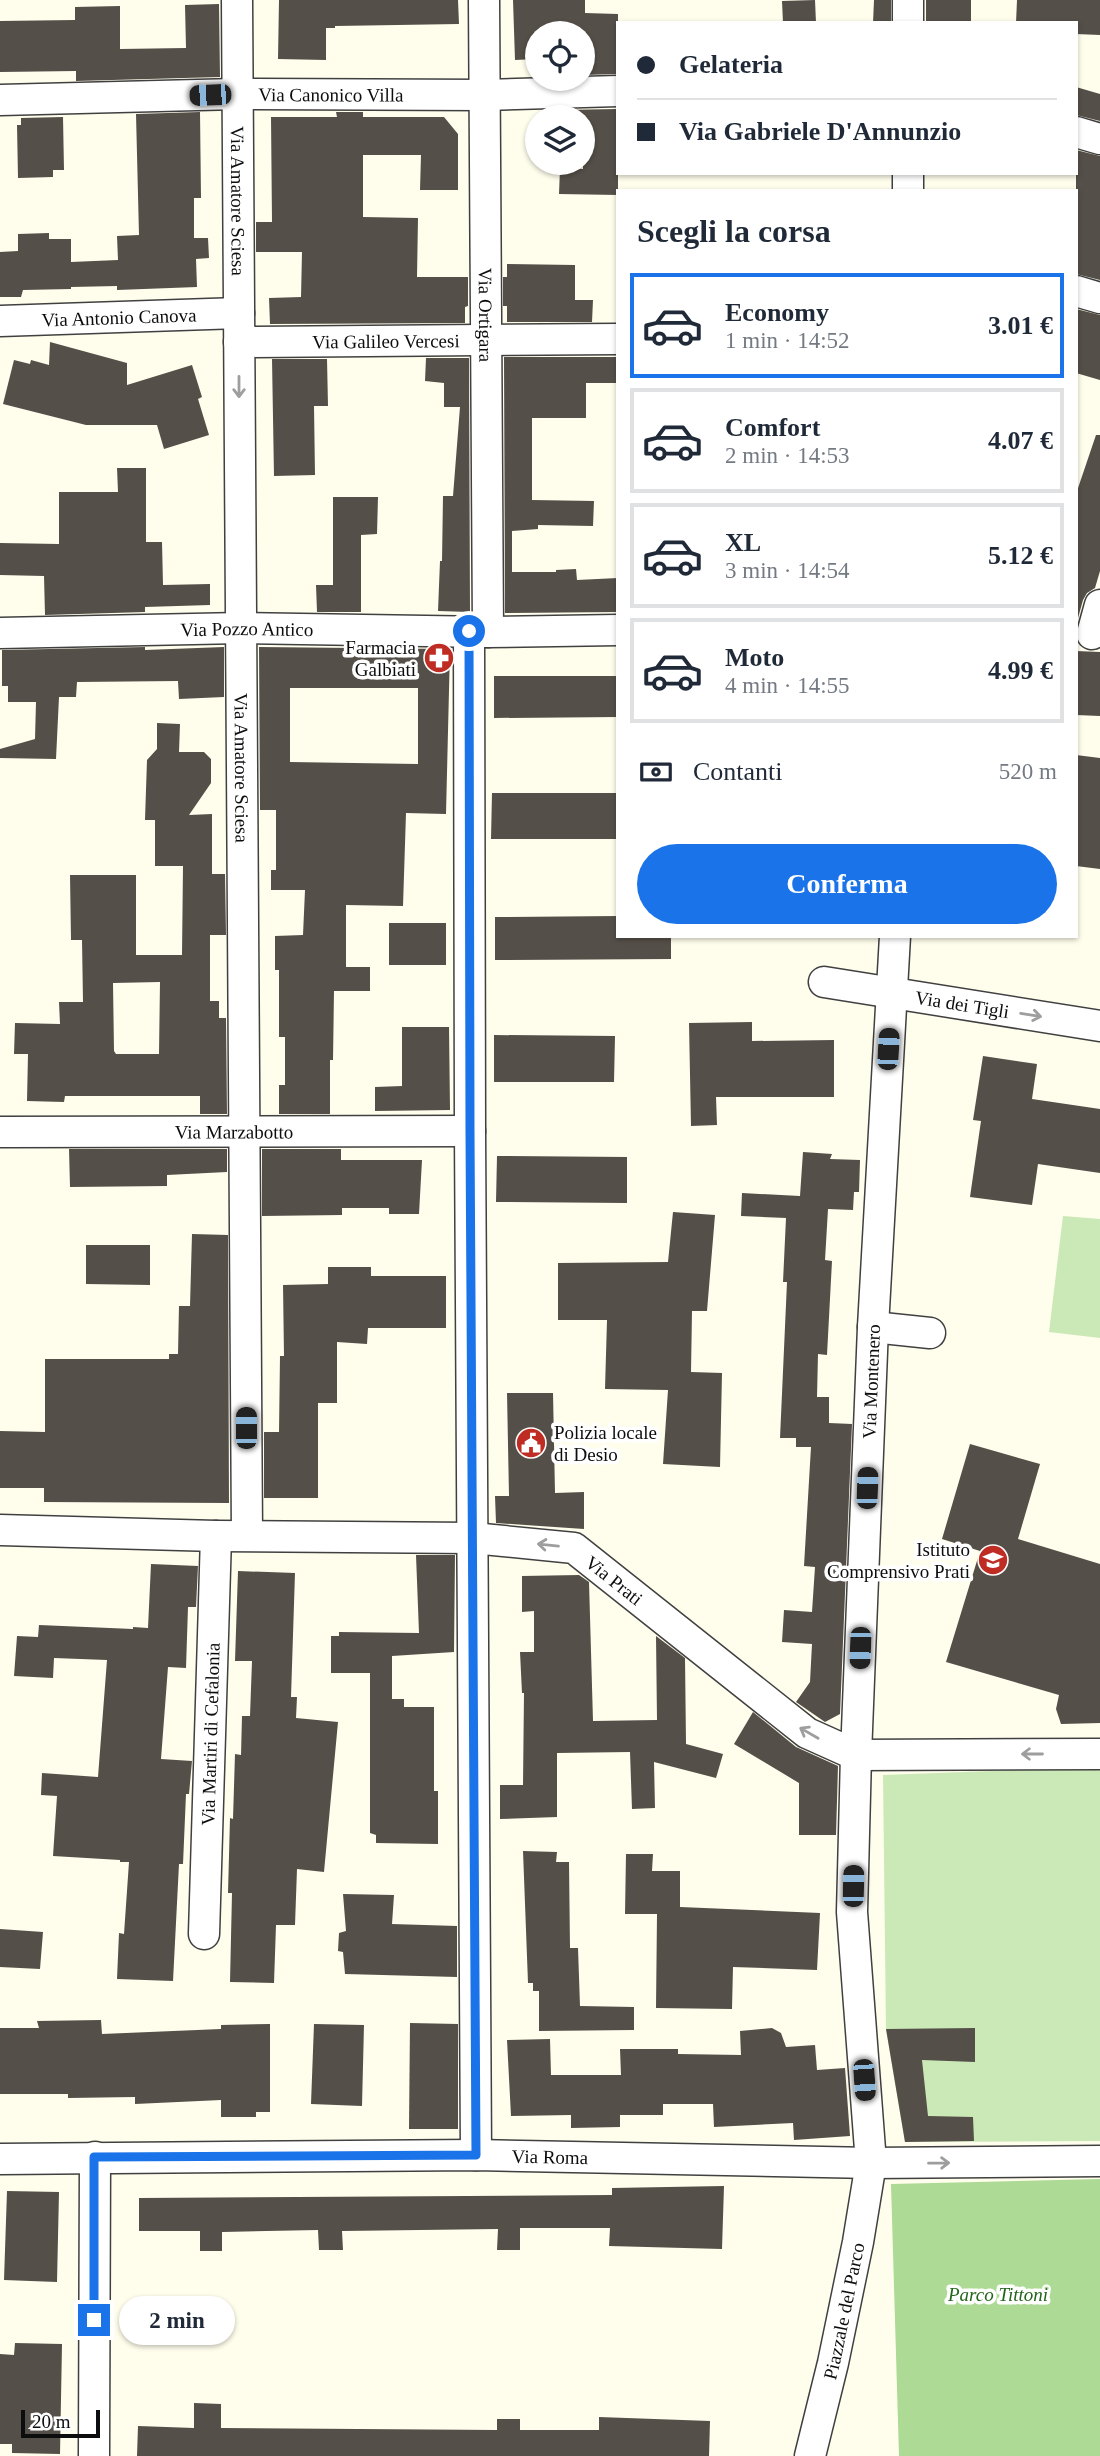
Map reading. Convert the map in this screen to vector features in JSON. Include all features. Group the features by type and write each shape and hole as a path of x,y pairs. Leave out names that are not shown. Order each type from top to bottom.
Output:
{"street":[{"name":"Via Amatore Sciesa","path":"237,0 247,1535"},
{"name":"Via Ortigara","path":"476,2155 470,1131 486,340 484,0"},
{"path":"908,0 908,21"},
{"name":"Via Canonico Villa","path":"0,100 237,94 485,95 616,91"},
{"path":"1078,133 1100,139"},
{"path":"1078,292 1100,299"},
{"name":"Via Antonio Canova","path":"0,321 239,313"},
{"name":"Via Galileo Vercesi","path":"239,342 616,339"},
{"path":"1089,634 1100,605"},
{"name":"Via Pozzo Antico","path":"0,632 242,628 616,630"},
{"name":"Via Montenero","path":"871,2163 852,1912 873,1327 895,938"},
{"name":"Via dei Tigli","path":"824,982 1100,1026"},
{"name":"Via Marzabotto","path":"0,1132 470,1131"},
{"path":"873,1327 930,1333"},
{"name":"Via Prati","path":"0,1530 216,1536 473,1538 574,1548 807,1733 856,1755 1100,1754"},
{"name":"Via Martiri di Cefalonia","path":"204,1934 216,1536"},
{"name":"Via Roma","path":"0,2159 476,2155 871,2163 1100,2161"},
{"path":"94,2157 94,2456"},
{"name":"Piazzale del Parco","path":"810,2456 833,2363 871,2163"}],"green space":[{"path":"1063,1216 1100,1219 1100,1338 1049,1332"},
{"path":"1100,1767 1100,2141 905,2142 886,2029 883,1775"},
{"name":"Parco Tittoni","path":"1100,2179 1100,2456 899,2456 891,2184"}],"building":[{"path":"279,0 458,0 459,24 335,26 326,28 326,60 278,59"},
{"path":"513,0 585,0 585,13 618,14 616,74 595,75 595,21 525,21 525,60 515,60"},
{"path":"815,0 816,21 783,21 782,1"},
{"path":"874,0 891,0 891,21 873,21"},
{"path":"926,0 971,0 971,21 926,21"},
{"path":"1017,0 1100,0 1100,35 1078,34 1078,21 1016,21"},
{"path":"219,4 220,77 76,81 76,71 0,72 0,21 75,20 75,7 120,6 120,49 186,48 185,5"},
{"path":"1078,88 1100,94 1100,121 1078,116"},
{"path":"595,109 616,109 616,195 559,194 560,175 595,175"},
{"path":"200,112 201,198 194,198 194,238 208,238 209,258 196,259 197,287 117,290 117,286 71,287 23,290 21,297 0,297 0,252 18,251 18,234 49,233 49,239 71,239 71,262 118,260 117,236 139,235 136,114"},
{"path":"336,112 363,112 363,117 444,117 458,134 458,190 420,190 421,155 363,155 363,217 418,218 417,277 468,277 465,323 270,324 269,298 301,297 302,252 256,252 256,222 272,222 271,117 337,117"},
{"path":"63,117 64,170 53,170 53,177 18,178 17,125 21,125 21,118"},
{"path":"1078,150 1100,156 1100,280 1078,274"},
{"path":"507,264 575,265 575,300 593,300 592,322 507,322 507,306 503,306 503,277 507,277"},
{"path":"1078,310 1100,315 1100,380 1078,374"},
{"path":"50,342 127,363 127,385 192,365 202,397 198,399 209,435 164,449 157,425 86,425 3,404 14,360 30,364 31,360 49,365"},
{"path":"504,357 616,357 616,383 586,383 586,418 532,418 532,500 594,501 593,526 538,525 538,529 512,531 512,572 576,569 577,580 616,578 616,612 505,613"},
{"path":"426,358 469,358 470,612 438,611 443,496 453,496 460,407 444,407 444,383 425,381"},
{"path":"272,359 327,359 328,406 314,406 315,475 274,476"},
{"path":"1096,435 1100,435 1100,571 1095,588 1087,593 1083,600 1078,618 1078,488"},
{"path":"117,468 146,468 146,542 162,542 163,585 210,584 210,605 145,607 145,612 45,615 44,576 0,575 0,543 59,544 59,492 118,492"},
{"path":"333,497 378,497 377,534 361,535 361,612 317,612 316,585 333,585"},
{"path":"145,647 145,650 224,647 224,697 179,699 178,681 77,682 76,697 59,697 56,759 0,758 0,749 35,739 36,702 8,702 8,686 2,686 2,650"},
{"path":"259,647 450,649 446,814 406,813 403,906 346,905 346,967 370,967 370,991 334,991 330,1114 279,1114 279,1085 285,1085 285,1037 279,1037 279,970 275,970 275,936 303,935 305,890 271,890 271,870 276,870 276,810 260,810","holes":["290,688 418,688 418,764 290,762"]},
{"path":"1078,651 1100,652 1100,716 1078,715"},
{"path":"494,676 616,676 616,717 494,718"},
{"path":"157,723 180,724 179,752 204,752 211,759 211,783 189,815 212,814 212,874 225,874 226,935 210,935 210,1001 219,1001 219,1018 226,1018 227,1114 200,1114 200,1096 65,1096 64,1102 27,1101 28,1054 14,1054 15,1023 60,1024 59,1002 83,1002 82,940 71,940 70,875 136,875 136,955 182,955 183,866 155,866 155,820 145,820 147,760 157,749","holes":["160,982 159,1054 116,1054 114,1051 113,983"]},
{"path":"1078,755 1100,758 1100,869 1078,866"},
{"path":"492,793 616,793 616,839 491,839"},
{"path":"616,916 616,938 671,938 671,959 495,960 495,917"},
{"path":"389,923 446,923 446,965 389,965"},
{"path":"752,1022 752,1041 834,1040 834,1097 716,1097 717,1125 691,1126 689,1023"},
{"path":"402,1027 449,1027 450,1110 375,1111 375,1087 402,1086"},
{"path":"494,1035 615,1036 614,1082 494,1082"},
{"path":"983,1056 1037,1064 1032,1099 1100,1109 1100,1173 1038,1164 1032,1205 970,1197 981,1121 973,1120"},
{"path":"69,1149 227,1149 227,1172 167,1175 167,1186 70,1187"},
{"path":"262,1149 341,1149 341,1160 422,1160 419,1214 389,1214 389,1208 342,1208 342,1215 262,1216"},
{"path":"803,1152 832,1154 830,1159 860,1160 859,1192 854,1192 853,1210 828,1209 825,1260 832,1261 827,1355 818,1354 817,1397 829,1397 829,1423 852,1424 840,1714 825,1722 796,1702 810,1682 812,1644 782,1642 784,1610 812,1612 815,1567 804,1566 811,1447 796,1447 796,1438 780,1438 787,1282 783,1282 786,1218 741,1216 742,1193 800,1196"},
{"path":"497,1156 627,1157 627,1203 496,1202"},
{"path":"673,1212 715,1215 707,1311 692,1311 691,1372 722,1373 720,1467 663,1464 668,1390 605,1389 607,1320 558,1320 558,1263 668,1262"},
{"path":"192,1234 228,1235 229,1503 44,1502 44,1488 0,1488 0,1431 45,1432 45,1359 169,1359 169,1354 178,1354 179,1306 190,1306"},
{"path":"86,1245 150,1245 150,1285 86,1284"},
{"path":"328,1267 371,1267 371,1276 446,1276 446,1328 368,1328 367,1344 337,1342 337,1403 318,1403 318,1498 264,1498 264,1432 279,1432 280,1356 284,1356 283,1285 328,1284"},
{"name":"Polizia locale di Desio","path":"507,1393 553,1393 555,1493 584,1492 584,1529 496,1523 495,1496 509,1496"},
{"path":"970,1444 1040,1464 1018,1539 1100,1564 1100,1723 1061,1724 1056,1709 1059,1695 946,1662 980,1551 942,1539"},
{"path":"416,1555 455,1555 454,1652 392,1656 392,1699 404,1699 404,1707 434,1707 434,1791 438,1791 438,1844 376,1843 376,1835 370,1833 370,1673 331,1673 331,1636 339,1636 339,1632 419,1633"},
{"path":"151,1564 198,1566 196,1607 188,1607 186,1668 168,1667 161,1759 192,1761 189,1794 186,1794 183,1864 179,1864 173,1981 117,1979 119,1933 124,1934 129,1862 53,1856 57,1796 41,1795 42,1773 98,1777 107,1660 54,1658 53,1678 14,1676 17,1636 38,1637 39,1625 148,1628"},
{"path":"238,1571 295,1573 291,1697 297,1697 296,1718 338,1722 324,1872 297,1869 295,1925 276,1925 274,1983 230,1982 230,1818 233,1819 235,1754 241,1755 242,1716 250,1716 252,1661 235,1661"},
{"path":"579,1575 589,1582 593,1721 657,1720 656,1636 685,1658 686,1744 723,1754 716,1778 654,1762 655,1808 632,1809 630,1752 557,1753 557,1817 500,1819 500,1785 523,1785 524,1693 520,1652 534,1652 534,1611 522,1612 522,1576"},
{"path":"753,1712 796,1747 838,1766 836,1835 799,1835 799,1783 734,1744"},
{"path":"523,1851 557,1852 556,1862 569,1862 570,1948 578,1948 580,2006 634,2007 634,2030 539,2031 539,1991 533,1991 533,1983 528,1983"},
{"path":"626,1854 653,1854 652,1871 680,1871 680,1907 820,1913 817,1970 733,1967 732,2009 656,2008 657,1914 625,1914"},
{"path":"343,1894 394,1895 392,1924 457,1926 457,1977 345,1974 343,1952 338,1951 339,1933 346,1931"},
{"path":"0,1929 43,1932 40,1969 0,1967"},
{"path":"101,2020 102,2034 270,2024 270,2112 256,2112 256,2117 221,2117 221,2100 135,2104 135,2097 68,2098 68,2094 0,2094 0,2028 39,2028 37,2021"},
{"path":"410,2023 458,2024 458,2129 409,2129"},
{"path":"314,2024 364,2025 362,2106 311,2104"},
{"path":"772,2028 781,2033 786,2047 815,2045 817,2070 845,2068 850,2136 794,2140 793,2123 714,2127 713,2104 663,2104 663,2115 620,2115 620,2127 571,2128 571,2115 511,2116 507,2040 550,2039 551,2075 621,2075 620,2049 678,2049 678,2054 741,2055 740,2031"},
{"path":"975,2028 975,2062 922,2060 928,2116 973,2117 974,2141 905,2142 886,2029"},
{"path":"724,2186 722,2249 609,2246 610,2228 520,2228 520,2250 497,2250 498,2229 342,2231 343,2250 319,2250 318,2230 222,2232 222,2251 200,2251 200,2231 139,2231 139,2198 612,2195 612,2188"},
{"path":"7,2191 59,2192 57,2282 4,2280"},
{"path":"15,2343 62,2344 60,2454 12,2453 12,2444 0,2444 0,2354 14,2355"},
{"path":"194,2403 221,2404 221,2428 497,2430 497,2419 520,2419 520,2430 599,2430 599,2417 710,2421 709,2456 137,2456 138,2426 194,2428"}],"place":[{"name":"Farmacia Galbiati","path":"439,658"},
{"name":"Polizia locale di Desio","path":"531,1443"},
{"name":"Istituto Comprensivo Prati","path":"993,1560"}],"route":[{"path":"94,2320 94,2157 476,2155 469,631"}]}
